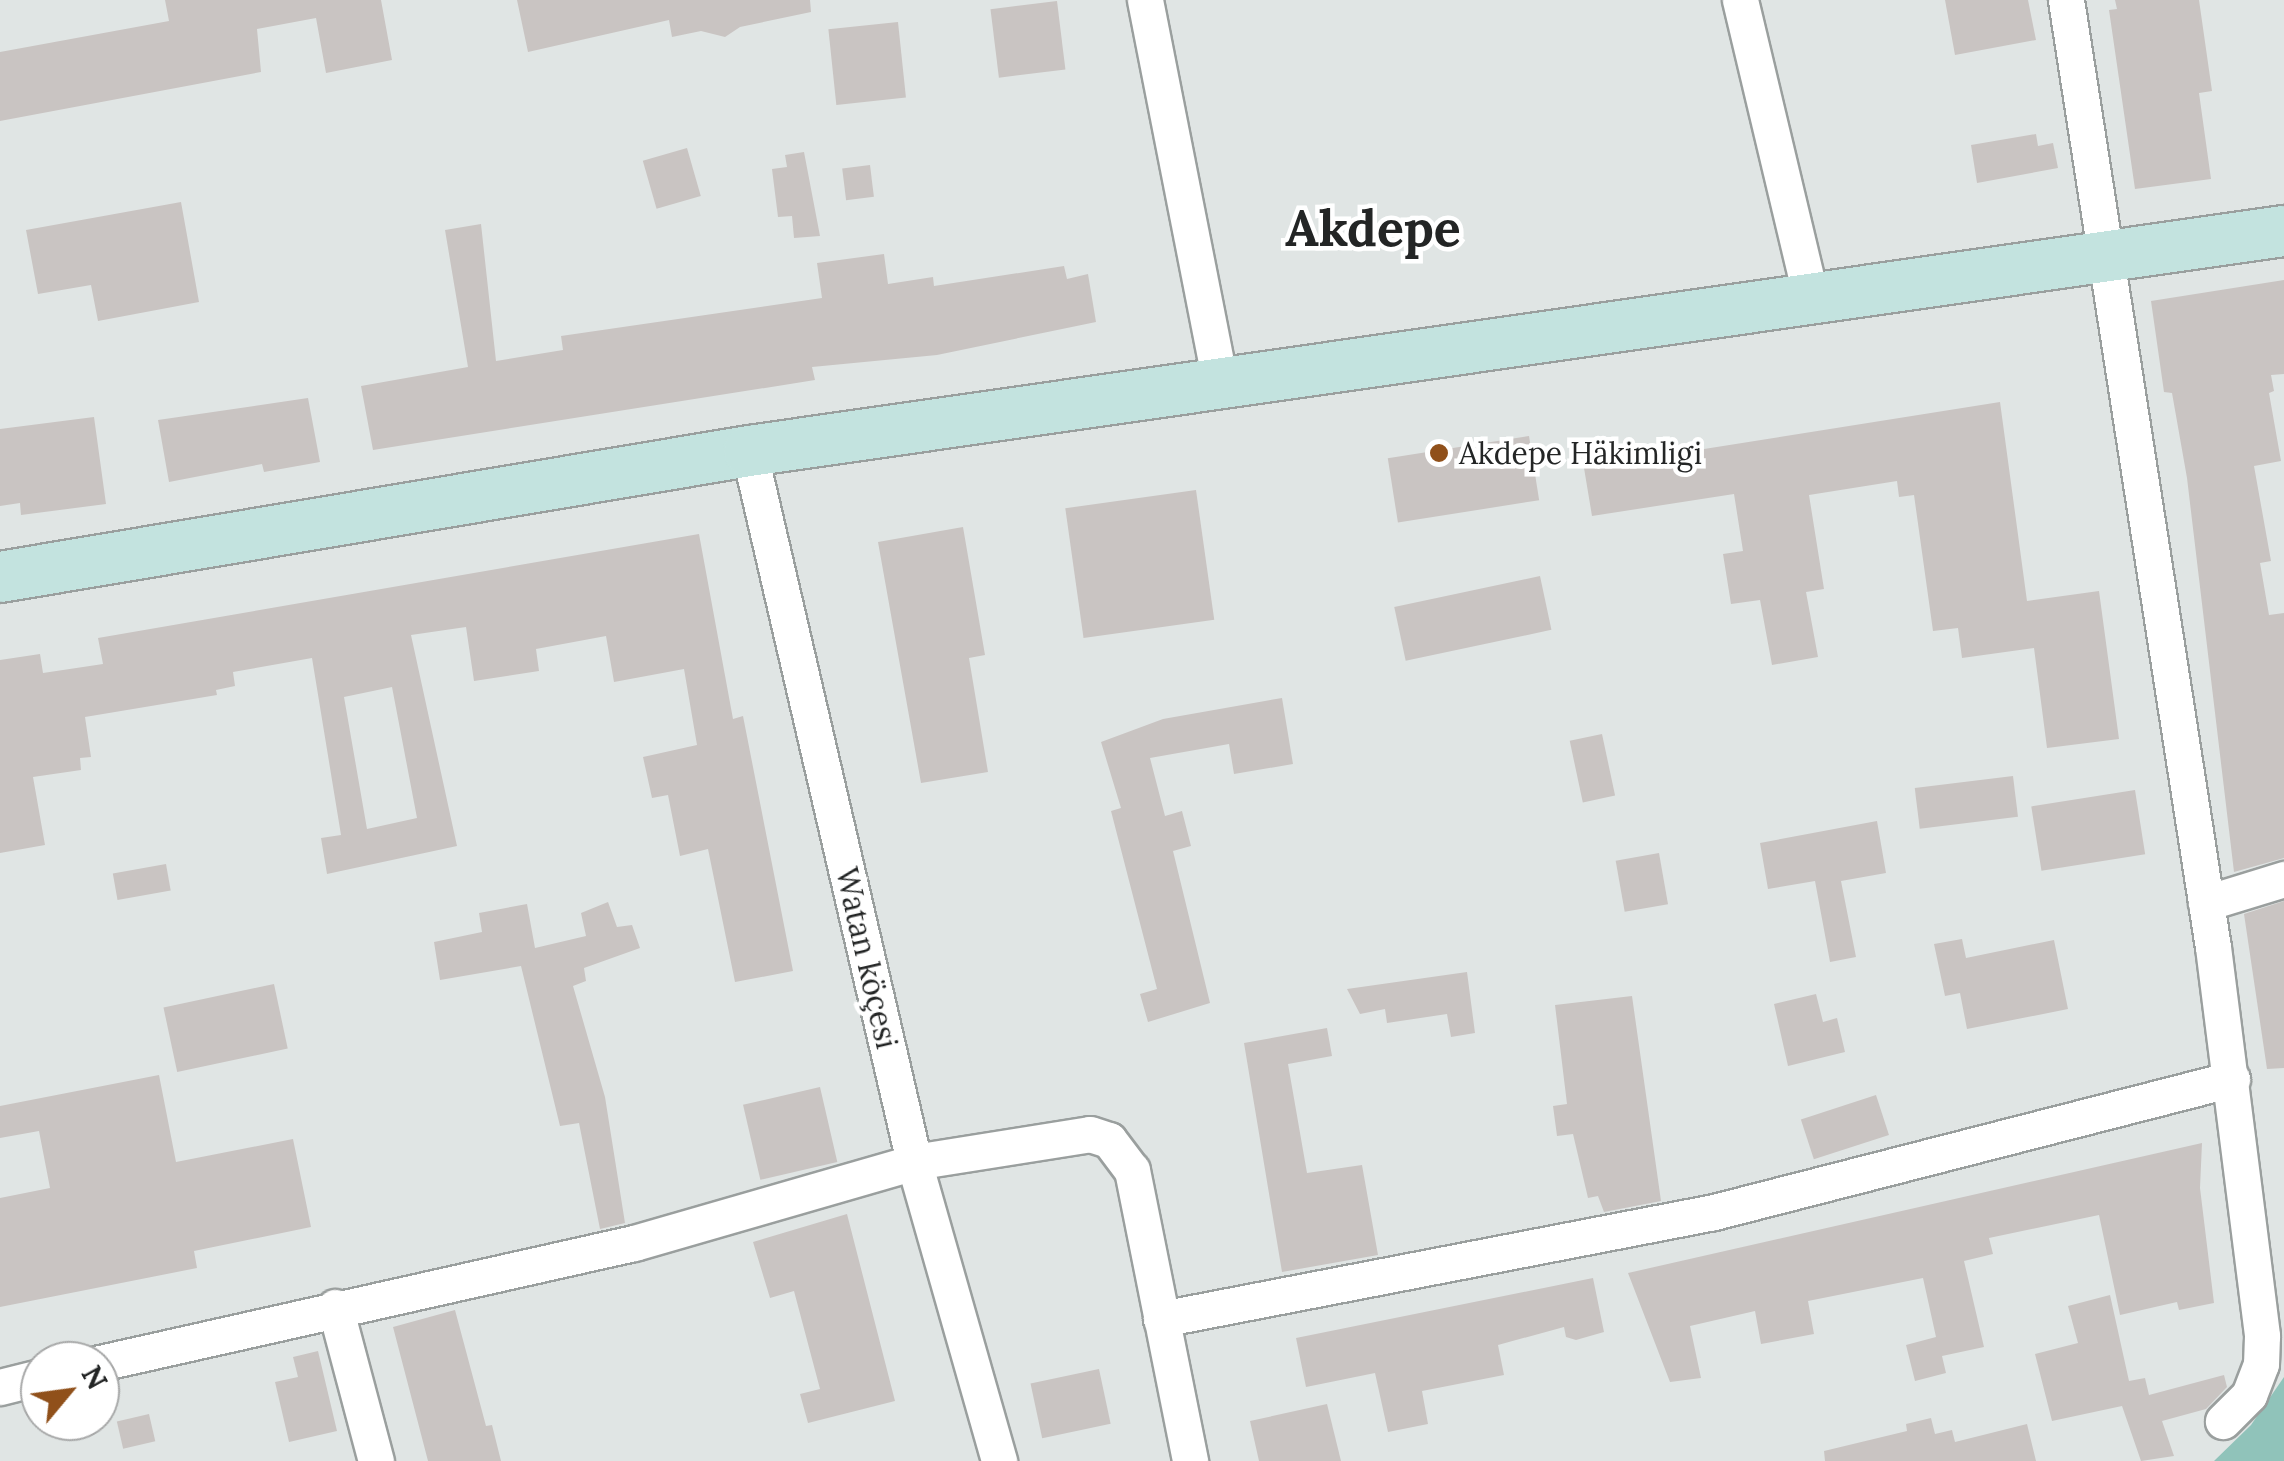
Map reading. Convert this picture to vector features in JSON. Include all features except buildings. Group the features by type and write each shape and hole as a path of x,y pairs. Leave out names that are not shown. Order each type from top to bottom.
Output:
{"main road":[{"path":"0,577 750,450 2284,231"}],"street":[{"path":"1144,0 1220,383"},
{"path":"1740,0 1810,299"},
{"path":"2066,0 2232,1079 2261,1364 2248,1394 2223,1421"},
{"name":"Watan köçesi","path":"750,450 914,1162 999,1461"},
{"path":"2206,903 2284,879"},
{"path":"1160,1319 1714,1212 2232,1079"},
{"path":"120,1358 634,1242 914,1162 1090,1134 1110,1140 1132,1170 1190,1461"},
{"path":"335,1307 376,1461"}],"green space":[{"path":"2284,1377 2284,1461 2214,1461 2251,1425"}],"place":[{"name":"Akdepe Häkimligi","path":"1439,453"}],"district":[{"name":"Akdepe","path":"1373,229"}]}
